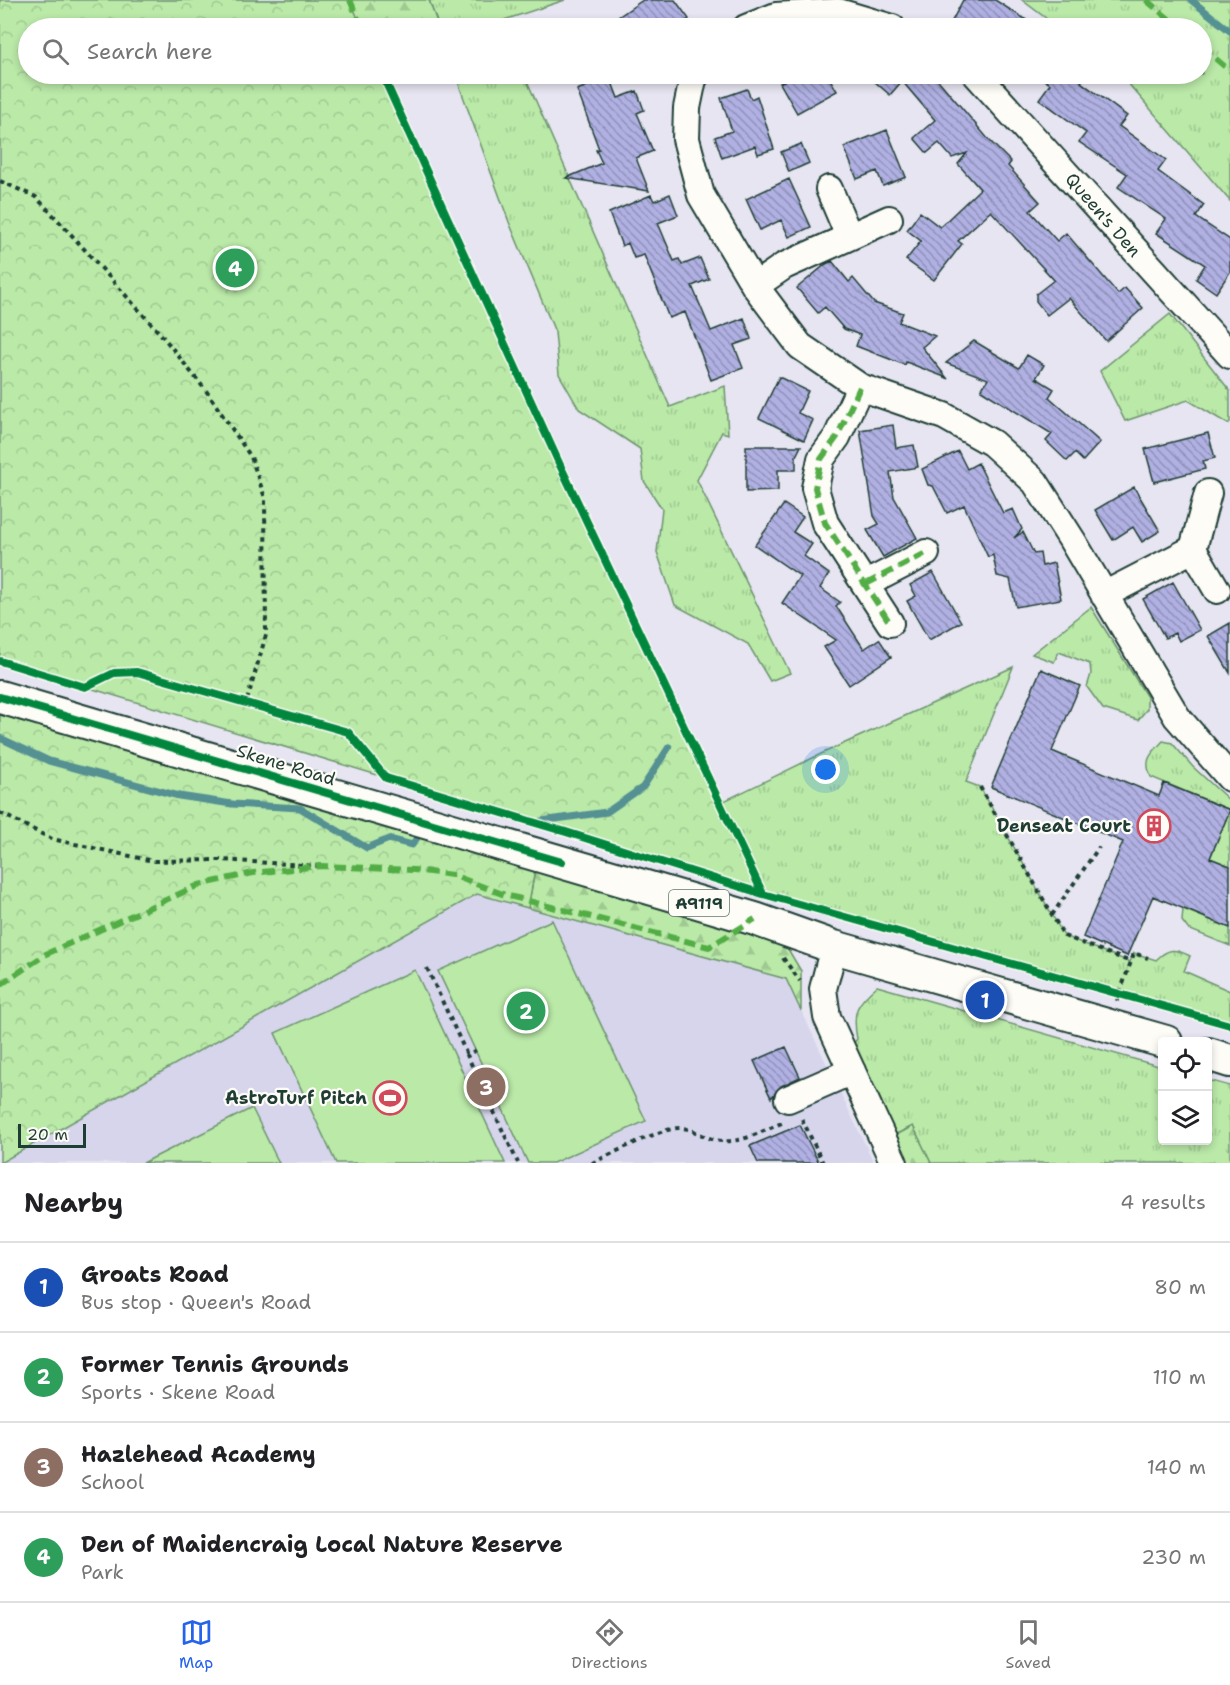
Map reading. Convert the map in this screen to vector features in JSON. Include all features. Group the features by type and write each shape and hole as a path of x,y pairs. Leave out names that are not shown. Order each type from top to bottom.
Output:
{"main road":[{"name":"Skene Road","path":"0,697 755,919 834,947"},
{"name":"A9119","path":"834,947 1158,1039"},
{"path":"1212,1055 1230,1061"}],"street":[{"path":"760,18 775,8 838,12 858,18"},
{"path":"692,84 687,108 686,139 701,195 755,286 800,346 860,387 944,416 992,443 1035,482 1177,717 1230,778"},
{"name":"Queen's Den","path":"985,84 1230,355"},
{"path":"829,189 849,236"},
{"path":"755,286 784,266 889,219"},
{"path":"860,387 837,437 821,459 815,488 825,523 890,623"},
{"path":"1208,493 1193,549 1217,590"},
{"path":"1104,595 1193,549"},
{"path":"866,584 926,553"},
{"path":"834,947 823,989 827,1017 894,1163"},
{"path":"793,1111 852,1071"}],"path":[{"path":"0,181 36,197 68,231 164,338 207,392 251,457 266,498 267,635 246,704"},
{"path":"980,787 1064,936 1131,962"},
{"path":"0,813 52,839 153,861 220,860 320,866"},
{"path":"1052,915 1100,847"},
{"path":"1109,1024 1134,953 1148,958"},
{"path":"781,955 801,982"},
{"path":"427,968 518,1163"},
{"path":"467,1054 476,1050"},
{"path":"592,1163 671,1129 692,1130 710,1139 730,1142 748,1137 793,1111 824,1163"}],"shaded area":[{"path":"478,894 786,979 874,1163 0,1163"}],"green space":[{"path":"0,0 350,0 358,18 18,18 18,84 387,84 559,463 763,894 566,832 0,661"},
{"path":"160,0 429,0 435,18 151,18"},
{"path":"429,0 565,0 510,18 435,18"},
{"path":"1022,0 1230,0 1230,201 1129,84 1212,84 1212,18 1046,18"},
{"path":"459,84 528,84 670,407 725,386 728,434 722,432 697,480 790,673 770,681 748,644 675,605 657,552 662,509 644,481 640,449 579,409 559,374 555,332 509,222"},
{"path":"1170,314 1230,391 1230,422 1228,424 1188,400 1125,421 1100,371"},
{"path":"1091,607 1147,697 1147,709 1138,720 1103,709 1087,687 1091,674 1090,664 1059,652 1054,662 1032,654"},
{"path":"1013,667 966,782 980,787 1064,936 1130,962 1134,953 1156,960 1172,950 1190,956 1184,971 1230,991 1230,1025 763,894 623,850 823,753"},
{"path":"0,712 535,870 528,908 477,894 0,1163"},
{"path":"1163,741 1172,743 1193,767 1230,801 1230,810 1151,777 1148,761"},
{"path":"1230,810 1230,866 1210,858"},
{"path":"535,870 782,939 801,971 801,1011 786,979 528,908"},
{"path":"1183,909 1230,928 1230,946 1188,929 1182,921"},
{"path":"552,920 646,1121 553,1163 528,1163 438,971"},
{"name":"AstroTurf Pitch","path":"415,970 505,1163 336,1163 275,1033"},
{"path":"877,986 1158,1066 1158,1145 1212,1145 1212,1081 1230,1086 1230,1163 931,1163 913,1126 890,1137 852,1045 857,1039 855,1021 857,1009 864,998"},
{"path":"252,1108 279,1163 143,1163"},
{"path":"913,1126 931,1163 903,1163 891,1138"}],"building":[{"path":"643,0 675,0 688,18 617,18"},
{"path":"963,0 995,0 1023,18 954,18"},
{"path":"592,84 613,84 618,98 637,91 644,110 637,113 653,151 636,158 649,191 566,178 602,163 577,90"},
{"path":"781,84 833,84 837,91 797,113"},
{"path":"877,84 899,84 890,95"},
{"path":"905,84 941,84 1011,162 1008,166 1040,202 1030,211 1057,241 1066,233 1118,294 1125,288 1143,308 1106,341 1069,298 1047,315 1036,301 1036,294 1054,280 991,211 958,241 962,244 934,280 906,260 921,241 907,230 920,212 940,227 980,189 958,164 967,153 952,158 939,143 927,153 914,138 935,120"},
{"path":"1050,84 1084,84 1127,116 1119,126 1166,160 1158,171 1204,205 1196,217 1230,240 1230,272 1216,293 1196,279 1205,265 1156,233 1166,219 1118,187 1127,174 1079,142 1086,133 1039,99"},
{"path":"747,89 751,99 757,96 774,149 758,154 755,146 722,158 715,137 732,131 721,98"},
{"path":"887,130 906,177 883,186 877,171 857,179 844,147"},
{"path":"801,144 809,163 789,172 781,152"},
{"path":"789,179 811,227 789,237 781,220 760,230 746,199"},
{"path":"670,194 678,215 658,223 674,261 679,259 682,265 700,258 709,279 692,286 711,331 744,318 751,339 734,345 743,368 711,380 685,312 669,318 644,255 634,258 628,243 622,246 609,213 651,195 654,201"},
{"path":"832,261 849,282 853,278 874,303 903,313 899,322 935,336 922,347 947,378 856,346 860,335 844,329 825,307 818,313 797,288"},
{"path":"974,341 1019,368 1027,355 1044,365 1036,378 1054,389 1049,397 1100,442 1083,461 1075,453 1067,461 1046,441 1052,434 981,390 988,379 946,363"},
{"path":"779,377 808,391 798,413 813,420 804,440 759,418"},
{"path":"893,425 896,448 914,445 918,467 890,472 894,497 917,538 883,557 867,530 879,524 874,516 860,430"},
{"path":"1208,433 1215,458 1203,461 1205,469 1154,482 1145,449"},
{"path":"746,446 801,446 796,456 796,470 778,470 778,491 746,492"},
{"path":"958,451 967,469 978,463 1003,513 1013,509 1022,529 1014,538 1023,532 1034,554 1040,553 1042,566 1054,563 1061,599 1016,607 1010,579 997,576 993,555 988,557 964,505 947,513 933,486 928,485 922,469"},
{"path":"1134,487 1160,531 1142,542 1133,527 1113,540 1095,510"},
{"path":"784,504 803,517 793,532 812,544 804,556 829,574 820,588 840,602 836,606 864,649 879,639 891,657 849,685 824,647 836,640 782,603 800,576 755,545"},
{"path":"933,572 961,622 929,640 907,601 916,596 910,585"},
{"path":"1173,582 1200,630 1179,641 1175,633 1165,638 1143,599"},
{"path":"1230,623 1230,673 1208,636"},
{"name":"Denseat Court","path":"1041,669 1080,686 1052,751 1159,796 1164,783 1230,810 1210,858 1230,866 1230,928 1153,896 1127,956 1083,937 1123,842 991,787"},
{"path":"786,1047 800,1077 781,1086 771,1098 754,1061"},
{"path":"800,1125 819,1163 758,1163 750,1146"}],"waterway":[{"path":"1191,0 1230,31"},
{"path":"0,738 49,761 179,796 232,804 300,808 367,848 389,839 412,845 421,832"},
{"path":"541,821 607,812 643,787 669,747"}],"marked path":[{"path":"350,0 358,18"},
{"path":"1146,0 1168,18"},
{"path":"1212,56 1230,71"},
{"path":"860,387 837,437 821,459 815,488 825,523 890,623"},
{"path":"866,584 926,553"},
{"path":"0,985 46,954 199,885 253,873 320,866 414,870 452,875 505,895 709,947 755,919"}],"cycle path":[{"path":"387,84 559,463 763,894"},
{"path":"0,661 85,687 114,673 137,672 348,732 386,778 763,894 1230,1025"},
{"path":"0,697 562,862"}],"place":[{"name":"Den of Maidencraig Local Nature Reserve","path":"235,268"},
{"name":"Denseat Court","path":"1154,826"},
{"name":"Groats Road","path":"985,1000"},
{"name":"Former Tennis Grounds","path":"526,1011"},
{"name":"Hazlehead Academy","path":"486,1087"},
{"name":"AstroTurf Pitch","path":"390,1098"}]}
